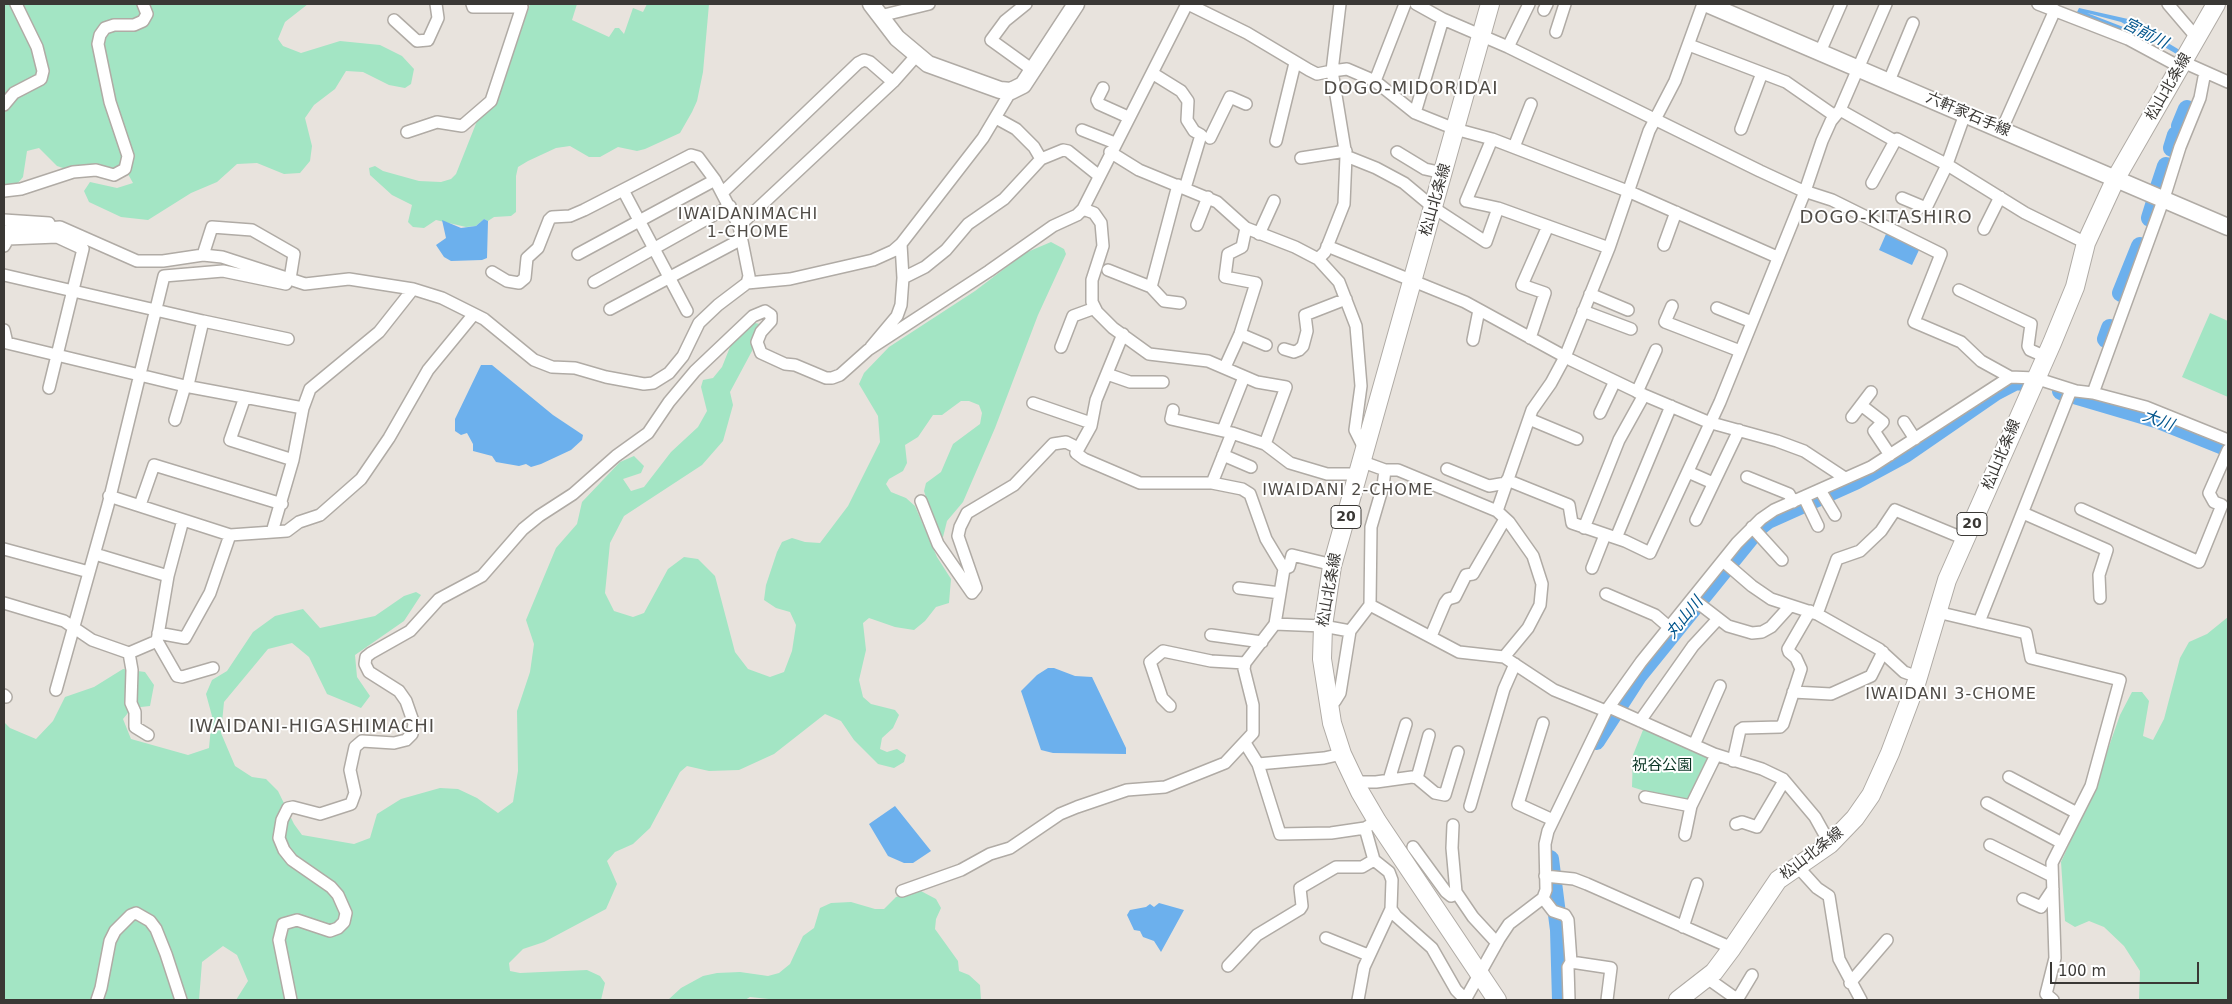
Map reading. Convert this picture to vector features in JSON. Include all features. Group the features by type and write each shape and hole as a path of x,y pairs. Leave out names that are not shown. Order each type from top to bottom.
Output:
{"main road":[{"path":"875,8 897,38 916,56 939,70 1000,90 1011,91 1023,85 1034,71 1076,4"},
{"name":"松山北条線","path":"1490,4 1333,565 1323,626 1322,659 1328,706 1342,754 1371,825 1480,973 1497,1000"},
{"name":"六軒家石手線","path":"1707,4 2228,227"},
{"name":"松山北条線","path":"1678,1000 1707,978 1732,948 1778,880 1830,844 1855,818 1871,795 1890,753 1918,677 1947,580 2075,287 2086,243 2116,178 2216,4"}],"street":[{"path":"4,105 14,93 40,79 43,72 37,47 16,4"},
{"path":"4,191 42,183 73,172 96,170 114,175 125,169 128,156 110,102 98,44 100,35 105,28 114,24 134,25 143,21 147,14 144,4"},
{"path":"394,20 417,41 428,40 438,18 436,4"},
{"path":"407,132 437,122 462,126 487,107 495,94 522,7 472,7 472,4"},
{"path":"875,8 929,4"},
{"path":"1026,4 1005,21 990,40 1034,71"},
{"path":"868,350 989,272 1052,226 1078,215 1083,209 1098,175 1188,4 1247,34 1317,74 1348,69 1375,81 1415,113 1456,129 1514,147 1630,192 1778,257"},
{"path":"1318,259 1327,246 1344,204 1346,154 1332,71 1340,4"},
{"path":"1375,81 1405,4"},
{"path":"1416,4 1443,19 1508,47 1760,170 1859,213 1941,254 1914,322 1961,342 1981,361 2010,377 2035,378 2070,392 2093,393 2160,412 2228,440"},
{"path":"1508,47 1529,4"},
{"path":"1556,32 1565,4"},
{"path":"1431,636 1448,599 1455,597 1463,577 1472,574 1501,515 1507,482 1529,418 1565,357 1609,248 1655,118 1675,81 1703,4"},
{"path":"1820,52 1841,4"},
{"path":"1447,469 1489,486 1507,482 1569,505 1572,523 1640,547 1650,553 1712,422 1822,141 1838,113 1886,4"},
{"path":"2038,4 2128,39 2182,64 2228,82"},
{"path":"2168,4 2197,38"},
{"path":"2002,129 2055,10"},
{"path":"1415,113 1443,19"},
{"path":"1889,81 1913,23"},
{"path":"1689,45 1790,85 1803,96 1946,164 2025,213 2086,243"},
{"path":"739,226 893,82 916,56"},
{"path":"722,193 858,63 864,60 870,62 893,82"},
{"path":"1276,141 1295,63"},
{"path":"2093,393 2164,198 2180,147 2200,98 2205,72"},
{"path":"1152,73 1167,80 1181,91 1188,102 1187,120 1194,131 1222,143"},
{"path":"1742,129 1762,73"},
{"path":"1103,88 1097,100 1099,104 1128,117"},
{"path":"5,233 60,227 125,258 137,261 163,261 203,255 222,257 292,280 315,284 335,279 349,279 413,289 442,298 490,323 534,360 544,364 552,367 575,368 606,377 644,384 653,383 677,364 699,323 729,296 747,283 790,279 872,260 892,251 901,244 996,118 1011,91"},
{"path":"1151,287 1182,187 1206,136 1230,97 1246,104"},
{"path":"1514,147 1531,104"},
{"path":"1902,198 1926,208 1946,164 1965,114"},
{"path":"996,118 1016,129 1026,138 1041,159"},
{"path":"1082,130 1112,148 1138,170 1208,197 1217,202 1246,228 1295,247 1318,259 1333,274 1346,299 1356,326 1361,386 1355,430 1363,463"},
{"path":"1492,139 1466,202 1498,208 1609,248"},
{"path":"1872,183 1895,141"},
{"path":"903,278 925,268 946,250 968,224 1004,199 1041,159 1062,150 1068,151 1098,175"},
{"path":"1397,152 1426,168 1443,173"},
{"path":"492,272 507,282 519,283 525,278 527,258 538,248 552,216 570,216 690,154 698,157 715,180 739,226 740,240 749,276 747,283"},
{"path":"1302,158 1346,154 1404,183 1434,208 1486,242 1498,208"},
{"path":"578,254 715,180"},
{"path":"623,190 688,311"},
{"path":"1197,225 1208,197"},
{"path":"1984,229 2000,197"},
{"path":"1260,234 1274,201"},
{"path":"594,282 730,206"},
{"path":"1083,209 1094,213 1101,222 1103,246 1092,280 1095,308 1104,320 1143,351 1155,356 1202,360 1225,367 1258,382 1286,387 1265,444"},
{"path":"1664,245 1676,212"},
{"path":"1530,338 1545,293 1522,285 1548,226"},
{"path":"203,255 212,227 252,230 294,254 292,280"},
{"path":"1225,367 1240,334 1256,283 1225,277 1228,254 1242,247 1246,228"},
{"path":"5,233 57,237 83,249 49,388"},
{"path":"610,309 740,240"},
{"path":"291,1000 279,940 283,924 296,920 330,931 338,928 344,922 346,913 338,895 292,860 284,850 279,838 284,814 288,808 294,807 314,814 326,814 351,804 355,793 350,770 355,746 362,741 394,743 406,740 412,734 414,724 406,701 399,691 369,672 365,664 366,658 371,652 410,631 440,598 482,576 534,520 573,494 616,456 648,433 669,402 695,371 753,316 765,311 770,315 771,320 761,332 757,342 761,353 785,364 826,378 840,375 868,350 897,316 901,305 903,278 901,244"},
{"path":"1327,246 1413,280 1480,310 1565,357 1641,394 1712,422 1804,451 1845,478"},
{"path":"56,690 95,554 164,276 209,270 243,274 284,284 292,280"},
{"path":"1108,270 1151,287 1164,301 1180,303"},
{"path":"4,275 288,340"},
{"path":"272,532 294,460 303,408 314,384 379,332 413,289"},
{"path":"1959,290 2031,324 2028,346 2030,350 2046,357"},
{"path":"1590,294 1628,310"},
{"path":"1284,349 1294,352 1303,346 1307,330 1305,315 1346,299"},
{"path":"1672,306 1665,322 1740,351"},
{"path":"1061,347 1073,316 1095,308"},
{"path":"1717,308 1752,322"},
{"path":"1473,340 1480,310"},
{"path":"1583,311 1631,329"},
{"path":"109,496 230,535 287,531 299,522 320,515 361,479 389,438 428,370 474,314"},
{"path":"175,420 203,321"},
{"path":"4,330 7,343 139,376 303,408"},
{"path":"902,891 961,870 990,854 1010,848 1060,814 1077,807 1127,790 1165,787 1225,763 1245,743 1254,727 1253,705 1244,669 1245,663 1275,624 1284,569 1266,539 1250,494 1242,489 1212,483 1140,483 1078,456 1076,453 1087,436 1096,400 1123,334"},
{"path":"1240,334 1266,345"},
{"path":"1584,528 1619,440 1641,394 1656,350"},
{"path":"1107,374 1130,382 1163,382"},
{"path":"1212,483 1223,456 1228,431 1244,377"},
{"path":"1391,909 1396,916 1432,948 1456,990 1465,1000 1509,924 1543,898 1546,876 1545,844 1553,820 1608,709 1670,628 1696,601 1723,561 1774,510 1793,502 1806,502 1822,494 1845,478 1890,455 2010,377"},
{"path":"1600,413 1615,381"},
{"path":"1852,417 1871,392"},
{"path":"1979,622 2070,392"},
{"path":"245,397 230,440 294,460"},
{"path":"1033,402 1091,422"},
{"path":"1861,405 1883,422 1874,431 1890,455"},
{"path":"1592,568 1610,536 1671,406"},
{"path":"1173,410 1171,419 1228,431 1265,444 1290,463 1326,474 1363,463 1384,470 1398,470 1501,515 1532,556 1539,572 1543,594 1540,605 1528,628 1504,657"},
{"path":"1529,418 1578,439"},
{"path":"1904,422 1915,439"},
{"path":"1696,520 1739,430"},
{"path":"921,501 938,544 972,593 976,588 958,536 967,513 1014,485 1053,444 1066,442 1078,448"},
{"path":"2081,509 2199,562 2222,506 2214,502 2210,493 2227,453"},
{"path":"1223,456 1251,467"},
{"path":"140,505 154,465 282,504"},
{"path":"1328,706 1335,701 1340,693 1350,632 1370,605 1371,527 1383,486 1384,470"},
{"path":"1688,472 1713,483"},
{"path":"1747,477 1789,494 1793,502"},
{"path":"1822,494 1835,515"},
{"path":"1806,502 1818,526"},
{"path":"1733,761 1740,730 1744,728 1780,727 1783,724 1801,670 1796,658 1788,652 1788,649 1814,612 1837,559 1860,551 1881,531 1895,510 1966,540"},
{"path":"2023,513 2107,550 2099,575 2100,598"},
{"path":"182,520 168,576 158,637 177,676 182,677 213,668"},
{"path":"1754,530 1782,560"},
{"path":"4,603 64,621 92,640 129,652 158,637 185,638 210,593 230,535"},
{"path":"4,549 89,572"},
{"path":"95,554 168,576"},
{"path":"1284,569 1289,567 1292,555 1333,565"},
{"path":"1723,561 1762,593 1790,606 1814,612 1883,652 1904,672 1918,677"},
{"path":"1239,588 1280,593"},
{"path":"1606,594 1655,615 1670,628"},
{"path":"1696,601 1718,619 1740,631 1762,632 1771,627 1790,606"},
{"path":"1370,605 1459,652 1504,657 1554,690 1639,721 1716,755 1762,769 1784,781 1815,817 1830,844"},
{"path":"1937,612 2026,633 2030,658 2120,680 2091,786 2052,863 2055,958 2046,994 2053,1000"},
{"path":"1639,721 1694,646 1718,619"},
{"path":"1275,624 1323,626 1350,632"},
{"path":"1211,635 1262,642"},
{"path":"1170,706 1162,698 1150,662 1163,651 1211,661 1245,663"},
{"path":"129,652 132,670 131,703 136,712 135,727 148,735"},
{"path":"1793,692 1832,694 1871,676 1883,652"},
{"path":"1470,806 1504,689 1515,664"},
{"path":"1694,745 1720,686"},
{"path":"1543,723 1518,804 1553,820"},
{"path":"1389,780 1406,724"},
{"path":"1417,778 1429,735"},
{"path":"1245,743 1258,764 1280,834 1331,833 1371,825 1374,860 1389,872 1392,880 1391,909 1368,955 1358,1000"},
{"path":"1355,782 1417,778 1435,793 1445,794 1458,752"},
{"path":"1258,764 1324,758 1342,754"},
{"path":"1685,835 1691,806 1716,755"},
{"path":"2009,777 2077,813"},
{"path":"1736,824 1742,822 1757,828 1784,781"},
{"path":"1645,796 1691,806"},
{"path":"1987,803 2062,843"},
{"path":"1453,825 1452,848 1457,894 1473,917 1497,943"},
{"path":"1990,845 2052,876"},
{"path":"1413,847 1446,892 1452,896 1457,894"},
{"path":"1228,966 1257,935 1300,909 1302,906 1300,888 1336,867 1362,867 1374,860"},
{"path":"1797,866 1816,888 1829,896 1836,946 1858,999"},
{"path":"1546,876 1574,880 1732,948"},
{"path":"1683,926 1697,884"},
{"path":"2023,900 2041,907 2053,889"},
{"path":"1543,898 1553,911 1565,915 1568,920 1572,962 1568,967 1569,1000"},
{"path":"97,1000 110,941 115,931 131,915 136,913 150,921 156,930 181,1000"},
{"path":"1326,938 1368,955"},
{"path":"1850,982 1887,940"},
{"path":"1572,962 1583,962 1594,967 1611,968 1608,1000"},
{"path":"1707,978 1738,1000 1752,975"}],"green space":[{"path":"4,4 308,4 285,22 278,39 283,46 301,53 340,41 380,45 402,56 414,69 411,84 405,88 389,85 363,72 346,71 335,89 314,105 305,118 312,146 310,161 300,173 284,174 257,163 237,164 217,182 191,193 148,220 121,217 89,202 84,191 90,182 117,188 133,183 128,174 78,173 57,166 39,148 27,151 23,177 13,189 4,187"},
{"path":"530,4 577,4 572,20 609,37 615,28 619,28 624,34 633,8 643,12 647,4 709,4 703,72 697,101 692,112 680,133 645,149 637,151 618,147 600,157 589,157 570,146 556,148 528,161 518,167 516,176 516,212 511,216 494,217 488,221 484,219 476,226 466,227 436,220 424,228 413,227 408,222 412,205 392,195 370,175 369,168 375,166 383,171 419,181 441,182 451,179 456,174 477,121 496,105"},
{"path":"1051,242 1064,249 1066,254 1038,315 995,428 963,502 947,521 943,537 938,536 924,491 926,483 941,472 953,444 980,424 982,413 979,405 969,401 961,401 942,415 933,415 918,437 905,445 907,463 903,471 889,479 886,484 891,492 906,498 915,506 937,557 951,579 949,603 936,607 925,621 914,630 895,627 869,618 863,623 866,650 859,680 863,697 871,704 895,710 899,715 893,728 882,738 880,749 887,752 897,749 906,755 904,762 894,768 878,764 854,740 841,721 825,714 774,754 739,770 709,771 687,766 680,772 650,828 633,844 615,852 607,861 617,884 606,909 544,942 523,949 509,963 510,971 520,973 587,970 600,976 605,983 601,1000 236,1000 248,981 237,955 223,946 202,962 199,1000 4,1000 4,722 10,728 36,739 53,721 65,697 94,687 123,669 145,672 154,685 150,706 132,708 123,719 131,739 188,755 209,748 212,716 206,694 212,680 227,671 253,632 275,616 303,609 320,628 375,616 404,596 416,592 421,595 404,621 355,655 357,677 370,696 361,708 327,694 309,657 292,643 268,649 224,702 221,733 235,766 252,777 266,779 278,791 294,824 302,835 354,844 370,838 377,814 401,799 440,788 458,789 477,798 498,813 513,802 518,771 517,711 530,672 534,644 526,620 556,548 577,524 582,502 620,462 634,456 644,466 641,473 623,479 631,491 644,487 671,452 698,427 707,411 701,387 703,380 713,378 722,367 738,333 755,323 760,324 752,339 752,351 730,392 733,405 723,441 702,465 624,516 610,543 605,593 614,611 633,617 644,613 668,569 684,557 698,559 715,576 735,652 748,669 770,677 784,672 792,651 796,625 790,612 776,608 764,600 766,585 777,552 782,542 792,538 805,542 820,543 848,506 880,442 878,416 859,384 864,373 889,347 975,291 1025,253"},
{"path":"2210,313 2228,321 2228,397 2182,377"},
{"path":"2228,617 2228,1000 2139,1000 2140,971 2124,946 2104,927 2089,921 2075,927 2065,921 2061,862 2094,789 2120,715 2132,692 2142,692 2149,701 2143,736 2153,740 2164,719 2180,658 2189,642 2207,634"},
{"name":"祝谷公園","path":"1645,725 1712,755 1689,805 1632,787 1633,755"},
{"path":"919,890 936,899 941,908 936,919 935,929 958,961 959,971 969,975 980,985 981,1000 778,1000 750,997 745,1000 668,1000 681,988 703,976 740,972 768,976 779,973 790,964 803,936 814,928 820,908 831,903 851,902 875,909 884,909 896,897"}],"water":[{"name":"宮前川","path":"2079,8 2128,19 2183,52 2180,56 2121,22 2087,13 2131,30 2129,35 2076,14"},
{"path":"484,219 488,221 487,258 482,260 451,261 444,257 436,245 446,238 442,220 461,228 476,226"},
{"path":"1886,234 1919,250 1912,265 1879,250"},
{"path":"481,365 492,365 553,415 583,435 582,440 571,450 531,467 526,464 519,466 496,462 492,456 473,451 473,444 467,433 461,435 455,431 455,419"},
{"path":"1048,668 1054,668 1075,676 1092,677 1126,748 1126,754 1053,753 1041,750 1021,691 1037,675"},
{"path":"895,806 931,851 913,863 904,863 888,856 869,824"},
{"path":"1159,903 1184,910 1161,952 1154,941 1143,937 1140,931 1134,930 1127,915 1130,910 1146,907 1150,904 1154,907"}],"waterway":[{"name":"大川","path":"2180,126 2187,109"},
{"name":"大川","path":"2172,148 2176,135"},
{"name":"大川","path":"2159,187 2166,166"},
{"name":"大川","path":"2150,218 2155,202"},
{"name":"大川","path":"2121,293 2140,246"},
{"name":"大川","path":"2106,339 2110,328"},
{"name":"丸山川","path":"1596,741 1638,676 1758,528 1768,520 1855,481 1905,454 1995,392 2016,381 2024,382"},
{"name":"大川","path":"2061,391 2156,419 2228,448"},
{"name":"丸山川","path":"1550,859 1559,930 1561,1000"}],"district":[{"name":"DOGO-MIDORIDAI","path":"1411,89"},
{"name":"DOGO-KITASHIRO","path":"1886,218"},
{"name":"IWAIDANIMACHI 1-CHOME","path":"748,224"},
{"name":"IWAIDANI 2-CHOME","path":"1348,491"},
{"name":"IWAIDANI 3-CHOME","path":"1951,695"},
{"name":"IWAIDANI-HIGASHIMACHI","path":"312,727"}]}
